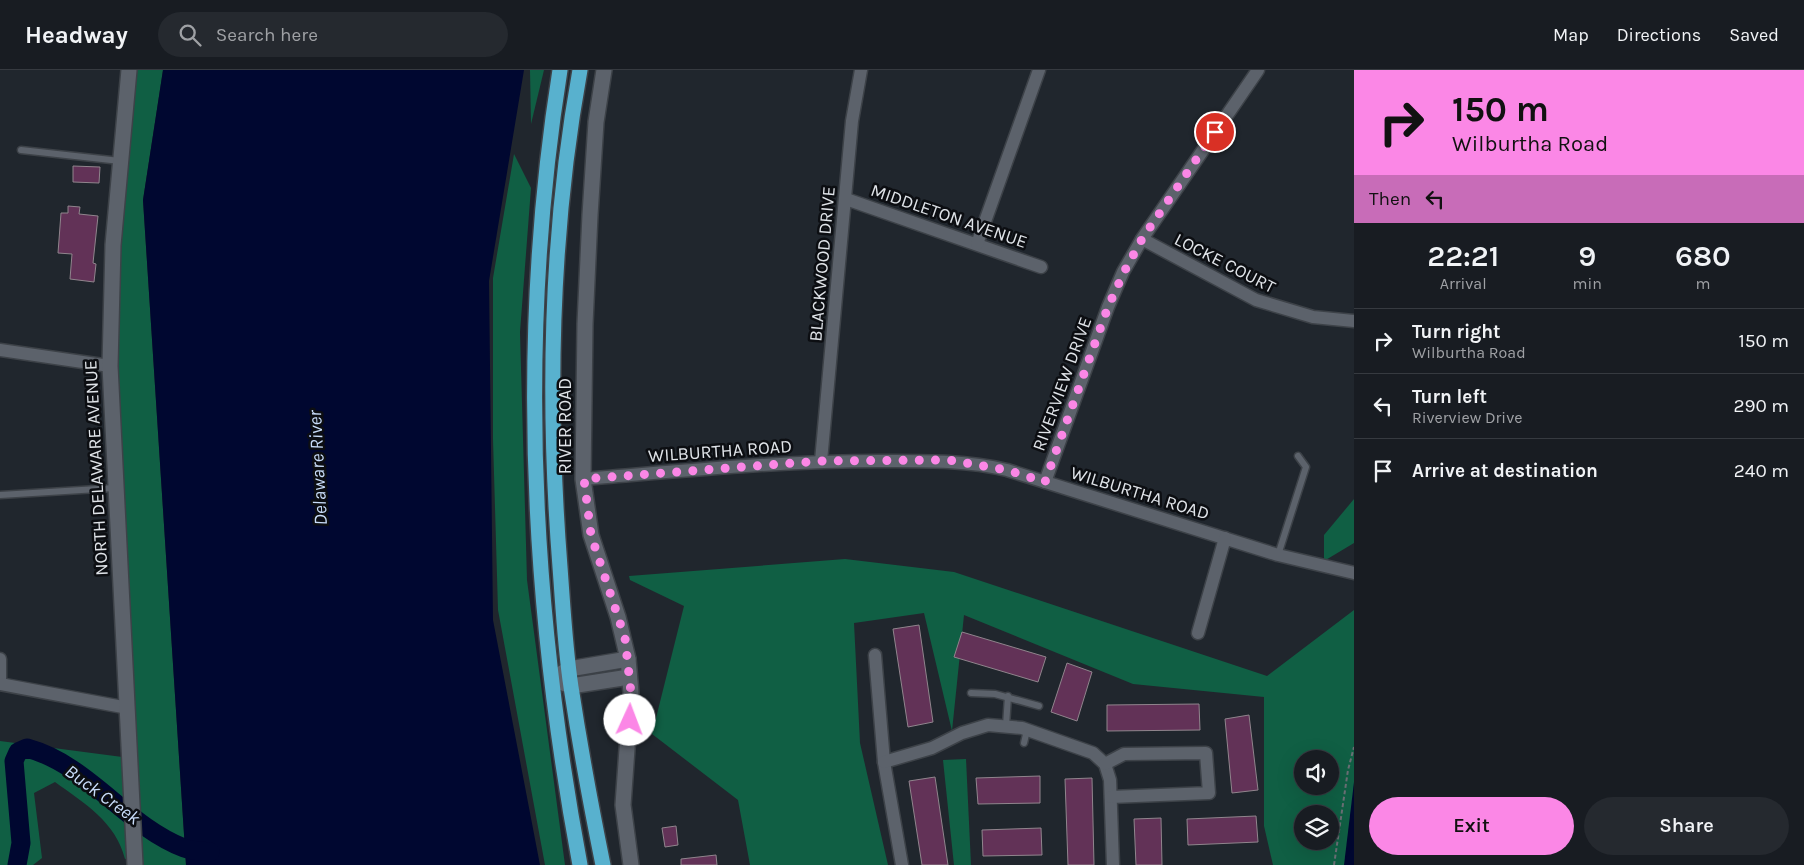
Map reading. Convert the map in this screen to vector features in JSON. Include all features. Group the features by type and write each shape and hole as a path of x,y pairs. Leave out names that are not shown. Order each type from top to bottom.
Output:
{"highway":[{"name":"RIVER ROAD","path":"560,70 546,178 537,291 537,474 552,679 580,865"},
{"name":"RIVER ROAD","path":"580,70 563,183 554,292 552,368 556,521 571,686 603,865"}],"street":[{"name":"NORTH DELAWARE AVENUE","path":"129,70 114,245 110,366 114,488 128,708 131,832 134,865"},
{"name":"RIVER ROAD","path":"604,70 596,132 588,255 583,379 584,479 591,535 618,617 628,659 630,720 624,774 623,805 631,865"},
{"name":"BLACKWOOD DRIVE","path":"821,461 852,122 861,70"},
{"path":"977,244 1039,70"},
{"name":"RIVERVIEW DRIVE","path":"1045,482 1108,307 1142,239 1258,70"},
{"name":"MIDDLETON AVENUE","path":"846,199 1041,267"},
{"name":"LOCKE COURT","path":"1142,239 1256,300 1312,317 1354,322"},
{"path":"0,350 110,366"},
{"name":"WILBURTHA ROAD","path":"584,479 821,461 956,461 1007,470 1278,555 1354,573"},
{"path":"1198,633 1225,538"},
{"path":"875,655 884,762 902,865"},
{"path":"552,679 569,669 628,659"},
{"path":"0,660 0,684 128,708"},
{"path":"552,679 571,686 629,677"},
{"path":"884,762 932,748 974,728 988,725 1027,730 1093,753 1105,764 1110,780 1113,865"},
{"path":"1105,764 1124,754 1206,753 1209,793 1111,797"}],"lane":[{"path":"21,150 120,161"},
{"path":"1278,555 1306,467 1298,456"},
{"path":"0,495 114,488"},
{"path":"971,693 1008,696 1039,706"},
{"path":"1006,726 1008,696"},
{"path":"1024,744 1027,730"}],"path":[{"path":"1334,865 1348,770 1354,746"}],"green space":[{"path":"129,70 163,70 143,200 186,865 139,865 139,856 125,859 121,846 114,834 98,814 55,782 34,793 42,858 33,865 0,865 0,741 130,758 110,366"},
{"path":"530,70 544,70 531,124"},
{"path":"514,154 531,188 520,332 527,580 565,865 545,865 498,610 493,439 493,278"},
{"path":"1354,499 1354,543 1324,561 1324,535"},
{"path":"845,559 954,572 1267,676 1354,610 1354,865 1273,865 1264,826 1264,697 1133,684 964,615 952,731 924,613 854,623 860,743 888,865 750,865 738,800 652,734 684,606 630,580 629,576"},
{"path":"966,759 971,865 954,865 943,760"}],"water":[{"name":"Delaware River","path":"163,70 524,70 489,281 493,620 540,865 186,865 143,200"},
{"path":"1354,782 1354,865 1344,865"}],"building":[{"path":"73,166 100,167 99,183 73,182"},
{"path":"68,206 80,207 79,214 98,216 93,263 96,264 94,282 70,279 72,254 58,253 61,213 68,213"},
{"path":"919,625 933,722 908,727 893,629"},
{"path":"962,632 1046,657 1038,682 954,657"},
{"path":"1067,663 1092,672 1077,721 1051,712"},
{"path":"1199,704 1200,730 1107,731 1107,705"},
{"path":"1249,715 1258,790 1232,793 1225,719"},
{"path":"1040,776 1040,803 978,804 976,778"},
{"path":"935,777 948,865 922,865 909,781"},
{"path":"1092,778 1094,865 1068,865 1065,779"},
{"path":"1256,816 1258,842 1188,845 1187,819"},
{"path":"1161,818 1162,865 1136,865 1134,819"},
{"path":"676,826 678,845 665,847 662,828"},
{"path":"1041,828 1042,855 983,856 982,830"},
{"path":"716,855 717,865 681,865 681,859"}],"waterway":[{"name":"Buck Creek","path":"17,865 21,843 14,761 18,752 27,748 49,756 69,768 143,825 163,838 187,849 210,852"}],"route":[{"path":"630,720 631,693 625,638 597,559 586,506 584,479 821,461 949,460 981,464 1045,482 1108,307 1124,272 1142,239 1215,132"}]}
